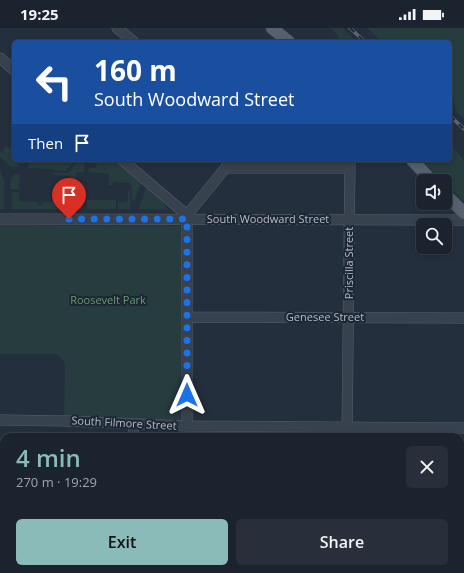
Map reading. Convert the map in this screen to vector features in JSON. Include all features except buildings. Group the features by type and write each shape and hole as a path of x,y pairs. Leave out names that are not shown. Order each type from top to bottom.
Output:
{"main road":[{"path":"272,28 287,40"},
{"path":"414,162 425,174"},
{"path":"452,201 464,213"}],"street":[{"path":"117,28 132,40"},
{"path":"0,58 12,68"},
{"path":"124,162 187,217"},
{"path":"187,426 187,217 229,164 350,164"},
{"name":"Priscilla Street","path":"347,432 350,164"},
{"name":"South Woodward Street","path":"0,219 187,217 464,220"},
{"name":"Genesee Street","path":"187,317 464,318"},
{"name":"South Filmore Street","path":"0,420 347,432 464,428"},
{"path":"133,433 134,424"}],"green space":[{"path":"331,28 343,28 355,40 337,40 339,37"},
{"path":"367,28 464,28 464,119 457,112 452,100 452,40 380,40"},
{"path":"6,146 10,149 12,146 12,162 19,162 18,167 11,167 0,157 0,151 2,152"},
{"path":"452,146 464,160 464,202 452,190 452,174 436,174 423,162 452,162"},
{"path":"29,162 74,162 65,171 28,168"},
{"path":"77,162 85,162 84,172 76,172 76,190 70,190 70,176 53,175 53,173 69,173"},
{"path":"97,162 115,162 141,184 134,201 132,201 131,183 113,182 113,185 109,185 109,174 88,172 89,168 96,168"},
{"path":"0,168 4,182 4,209 0,209"},
{"path":"15,174 20,174 19,189 10,189 11,178"},
{"path":"146,188 163,202 168,210 139,209"},
{"path":"128,191 130,191 130,209 118,209 118,202 126,202 128,200"},
{"path":"12,192 19,192 19,201 38,202 38,205 42,205 42,202 69,202 70,193 76,193 77,200 82,200 82,209 12,209"},
{"path":"87,200 116,200 116,209 87,209"},
{"name":"Roosevelt Park","path":"0,225 183,226 180,420 64,417 65,366 63,360 56,354 0,354"}],"railway":[{"path":"350,28 363,40"},
{"path":"452,118 464,129"}],"route":[{"path":"69,219 187,219 187,395"}]}
